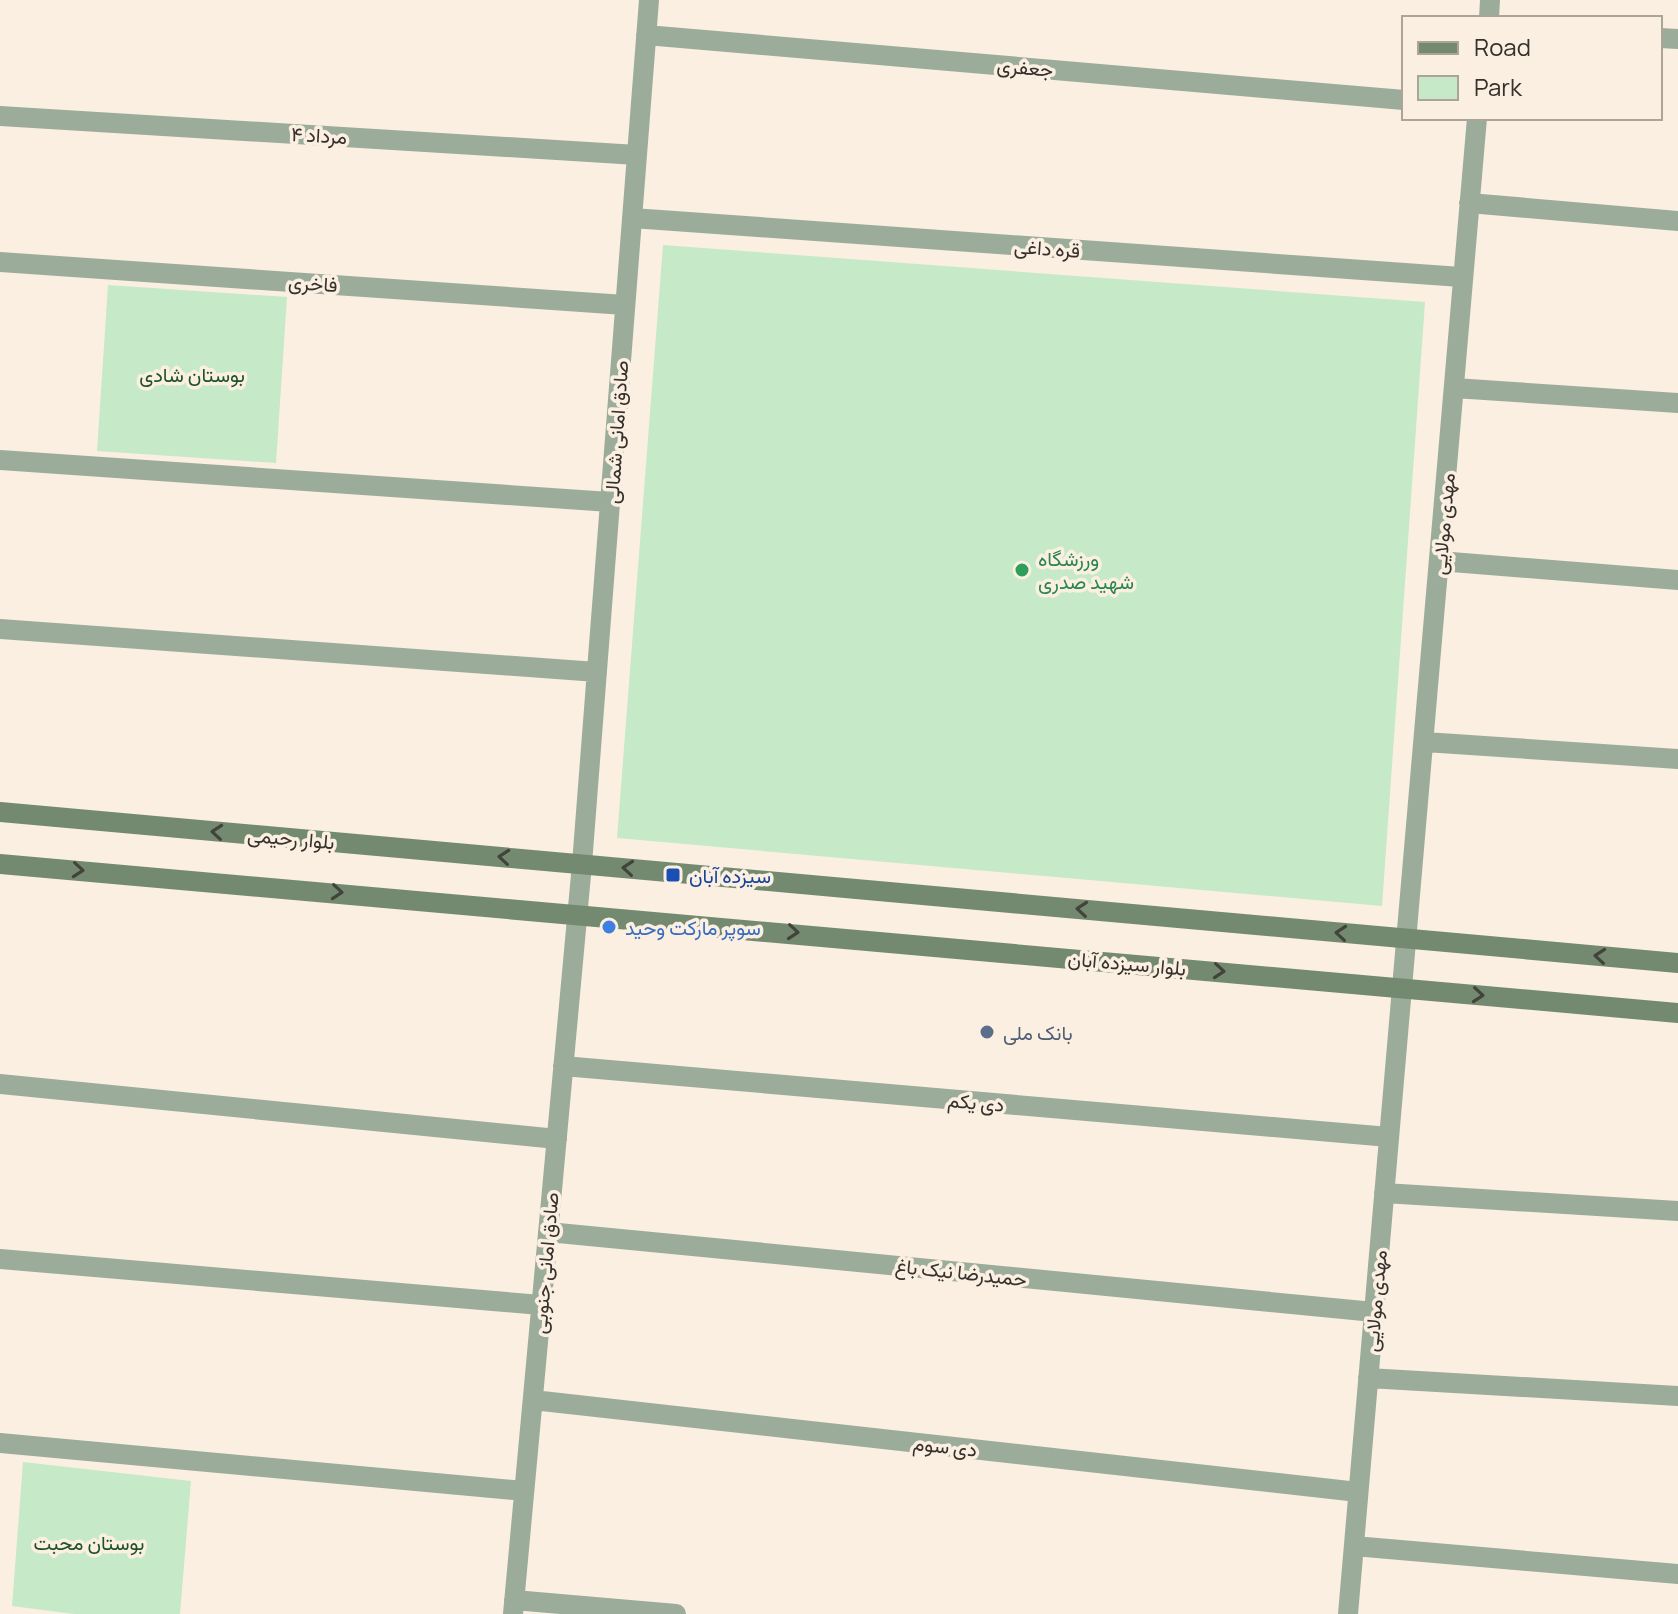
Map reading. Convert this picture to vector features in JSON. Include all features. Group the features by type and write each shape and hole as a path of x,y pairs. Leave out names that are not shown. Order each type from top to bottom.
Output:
{"main road":[{"name":"بلوار رحیمی","path":"0,812 582,864"},
{"path":"0,864 576,913"},
{"path":"582,864 1408,935 1678,963"},
{"name":"بلوار سیزده آبان","path":"576,913 1678,1013"}],"street":[{"name":"صادق امانی شمالی","path":"576,913 649,0"},
{"name":"جعفری","path":"646,35 1402,100"},
{"name":"مرداد ۴","path":"0,116 637,155"},
{"name":"مهدی مولایی","path":"1348,1614 1477,120"},
{"path":"1469,203 1678,221"},
{"name":"قره داغی","path":"632,218 1461,277"},
{"name":"فاخری","path":"0,262 625,305"},
{"path":"1454,388 1678,403"},
{"path":"0,460 610,502"},
{"path":"1439,561 1678,580"},
{"path":"0,629 597,672"},
{"path":"1425,742 1678,759"},
{"name":"صادق امانی جنوبی","path":"514,1607 576,913"},
{"name":"دی یکم","path":"563,1066 1389,1137"},
{"path":"0,1084 557,1139"},
{"path":"1384,1193 1678,1211"},
{"name":"حمیدرضا نیک باغ","path":"548,1232 1374,1312"},
{"path":"0,1259 541,1305"},
{"path":"1368,1378 1678,1396"},
{"name":"دی سوم","path":"533,1400 1358,1492"},
{"path":"0,1443 524,1491"},
{"path":"1354,1546 1678,1574"},
{"path":"514,1607 676,1614"}],"green space":[{"name":"ورزشگاه شهید صدری","path":"663,245 1425,302 1382,906 617,838"},
{"name":"بوستان شادی","path":"108,285 287,297 276,463 97,451"},
{"name":"بوستان محبت","path":"23,1462 191,1481 180,1614 74,1614 12,1606"}],"place":[{"name":"ورزشگاه شهید صدری","path":"1022,570"},
{"name":"سیزده آبان","path":"673,875"},
{"name":"سوپر مارکت وحید","path":"609,927"},
{"name":"بانک ملی","path":"987,1032"}]}
